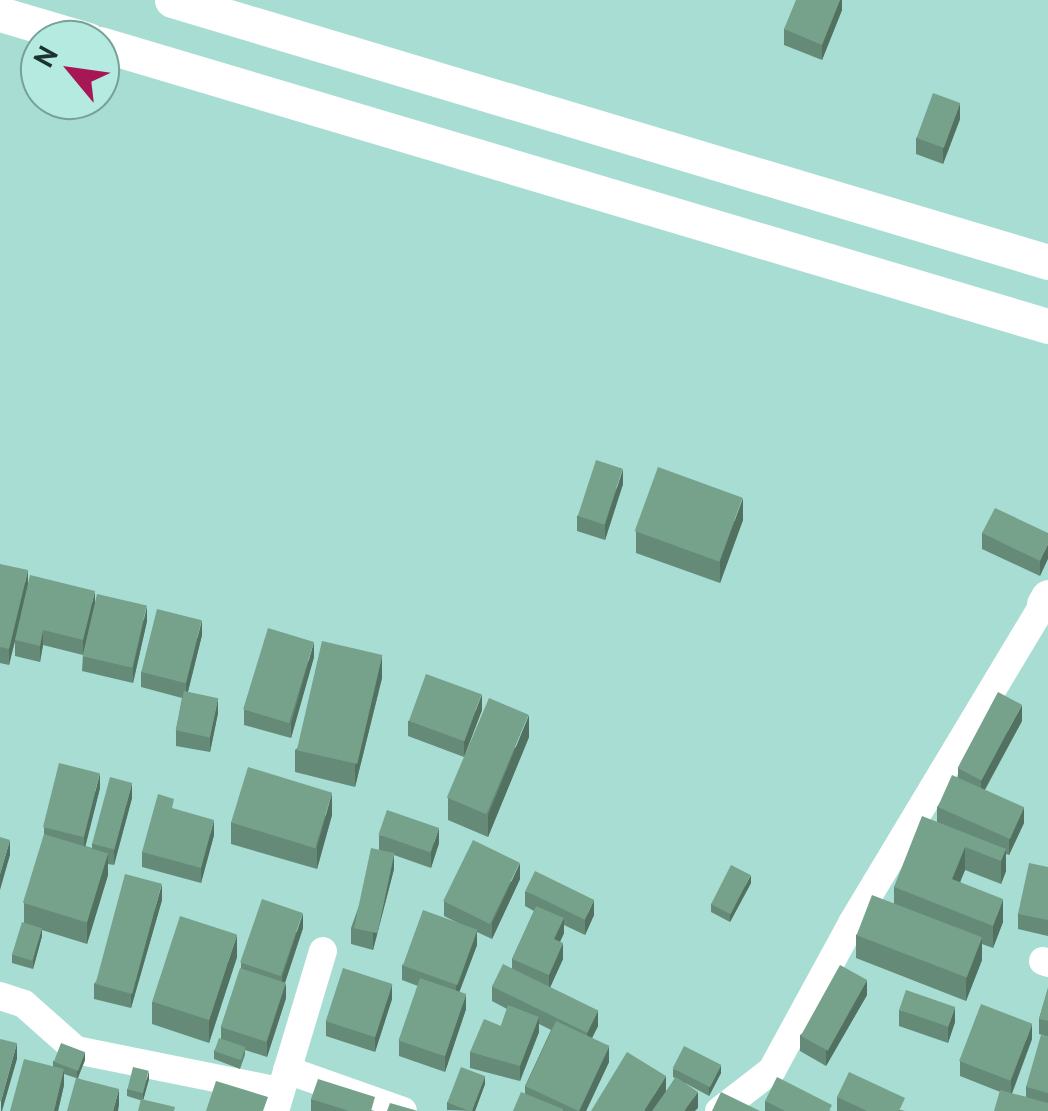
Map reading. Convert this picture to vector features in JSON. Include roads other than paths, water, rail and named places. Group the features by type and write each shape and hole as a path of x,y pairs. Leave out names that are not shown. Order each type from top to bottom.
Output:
{"street":[{"path":"172,0 1048,262"},
{"path":"0,14 43,13"},
{"path":"120,50 1048,326"},
{"path":"719,1111 772,1070 852,922 1046,600"},
{"path":"281,1091 323,952"},
{"path":"0,996 24,1004 76,1050 403,1111"}]}
